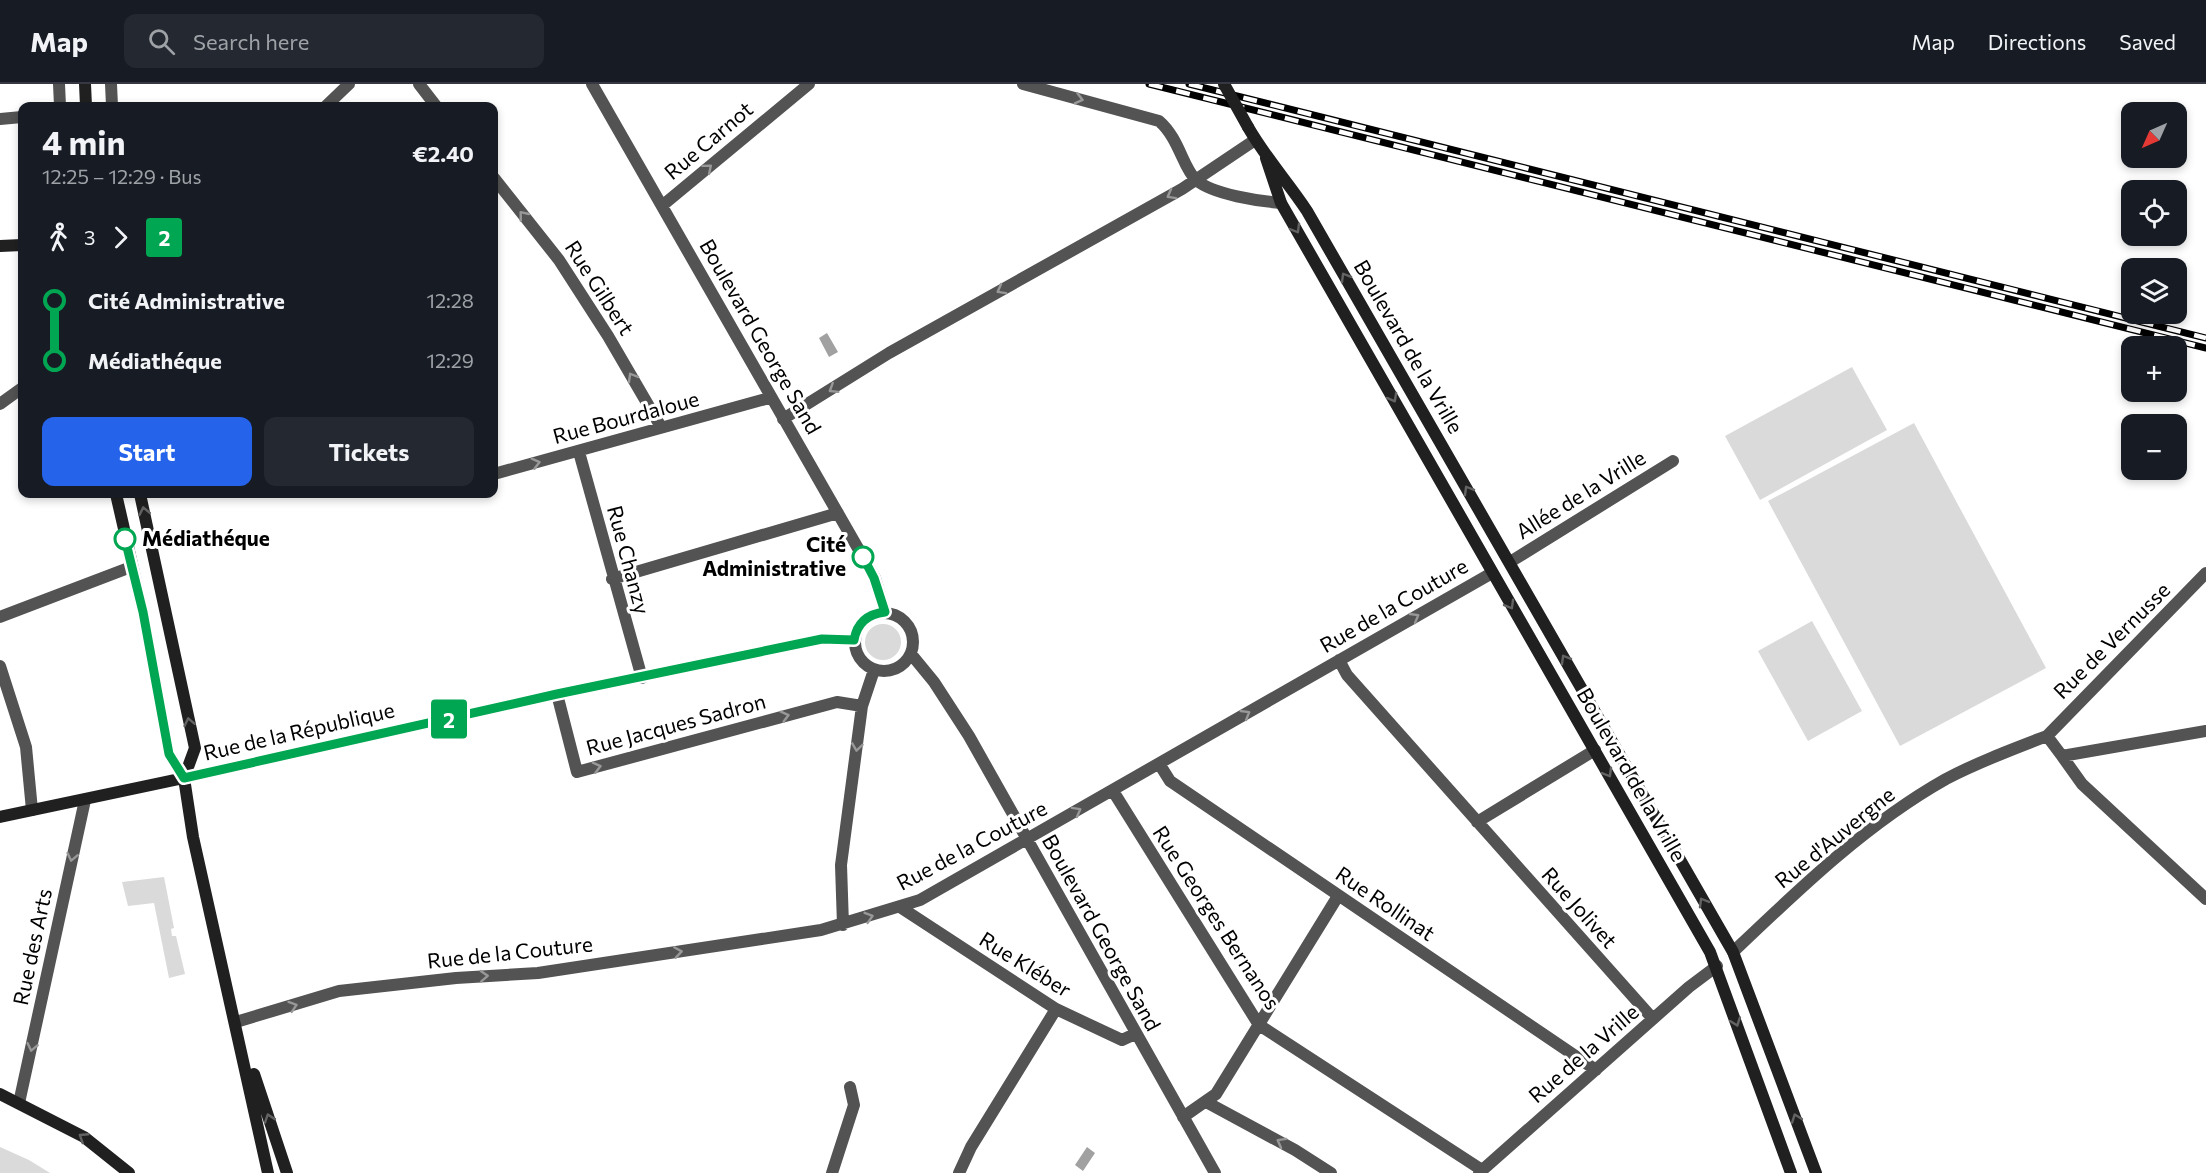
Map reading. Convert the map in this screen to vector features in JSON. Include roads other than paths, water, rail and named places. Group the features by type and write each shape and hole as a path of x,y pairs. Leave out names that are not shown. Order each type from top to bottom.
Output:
{"main road":[{"path":"85,84 86,102"},
{"name":"Boulevard de la Vrille","path":"1224,84 1265,156 1280,172 1307,211 1733,952 1816,1173"},
{"name":"Boulevard de la Vrille","path":"1265,156 1281,203 1717,966 1791,1173"},
{"path":"0,246 18,245"},
{"path":"117,498 143,612 169,754 184,778 193,837 268,1173"},
{"path":"141,498 195,748 184,778"},
{"path":"1492,573 1510,562"},
{"name":"Rue de la République","path":"0,817 184,778"},
{"path":"1717,966 1733,952"},
{"path":"236,1022 287,1173"},
{"path":"0,1094 84,1137 129,1173"}],"street":[{"path":"58,84 60,102"},
{"path":"111,84 112,102"},
{"path":"330,102 349,84"},
{"path":"418,84 433,102"},
{"name":"Boulevard George Sand","path":"592,84 663,205 769,398 838,513 874,578 885,612"},
{"name":"Rue Carnot","path":"663,205 808,84"},
{"path":"1023,84 1159,122 1171,133 1196,180 1215,189 1255,201 1281,203"},
{"path":"0,119 18,117"},
{"path":"783,419 889,353 1196,180 1255,140"},
{"name":"Rue Gilbert","path":"498,183 560,260 661,427"},
{"path":"0,404 18,391"},
{"name":"Rue Bourdaloue","path":"498,473 769,398"},
{"name":"Rue Chanzy","path":"579,452 612,579 642,678"},
{"name":"Allée de la Vrille","path":"1510,562 1673,461"},
{"path":"612,579 838,513"},
{"path":"0,617 131,567"},
{"name":"Rue de la Couture","path":"236,1022 339,992 456,978 538,973 843,924 920,900 1160,765 1492,573"},
{"name":"Rue de Vernusse","path":"2047,736 2206,573"},
{"path":"885,612 907,623 913,638 910,654 906,661 891,670 874,670 859,658 854,640 856,631 867,617 885,612"},
{"name":"Rue de la République","path":"184,778 557,694 822,639 854,640"},
{"name":"Boulevard George Sand","path":"910,654 934,682 969,736 1215,1173"},
{"name":"Rue Jolivet","path":"1340,660 1347,675 1653,1019"},
{"path":"0,666 26,747 32,810"},
{"path":"843,924 841,865 862,706 874,670"},
{"name":"Rue Jacques Sadron","path":"557,694 577,772 837,702 862,706"},
{"path":"2062,756 2206,730"},
{"path":"2047,736 2082,784 2206,899"},
{"name":"Rue d'Auvergne","path":"1733,952 1793,895 1881,821 1946,779 2047,736"},
{"path":"1477,822 1594,750"},
{"name":"Rue Rollinat","path":"1160,765 1170,781 1596,1070"},
{"name":"Rue Georges Bernanos","path":"1113,791 1259,1024 1481,1172"},
{"name":"Rue des Arts","path":"19,1103 85,800"},
{"path":"1184,1117 1208,1103 1216,1094 1338,896"},
{"name":"Rue Kléber","path":"900,907 1056,1009 1122,1040 1135,1034"},
{"name":"Rue de la Vrille","path":"1481,1172 1653,1019 1717,966"},
{"path":"959,1173 969,1151 1056,1009"},
{"path":"831,1173 854,1105 850,1087"},
{"path":"1208,1103 1295,1150 1331,1173"}],"railway":[{"path":"1149,84 2206,348"},
{"path":"1189,84 2206,338"}],"place":[{"name":"Médiathéque","path":"125,539"},
{"name":"Cité Administrative","path":"863,557"}]}
